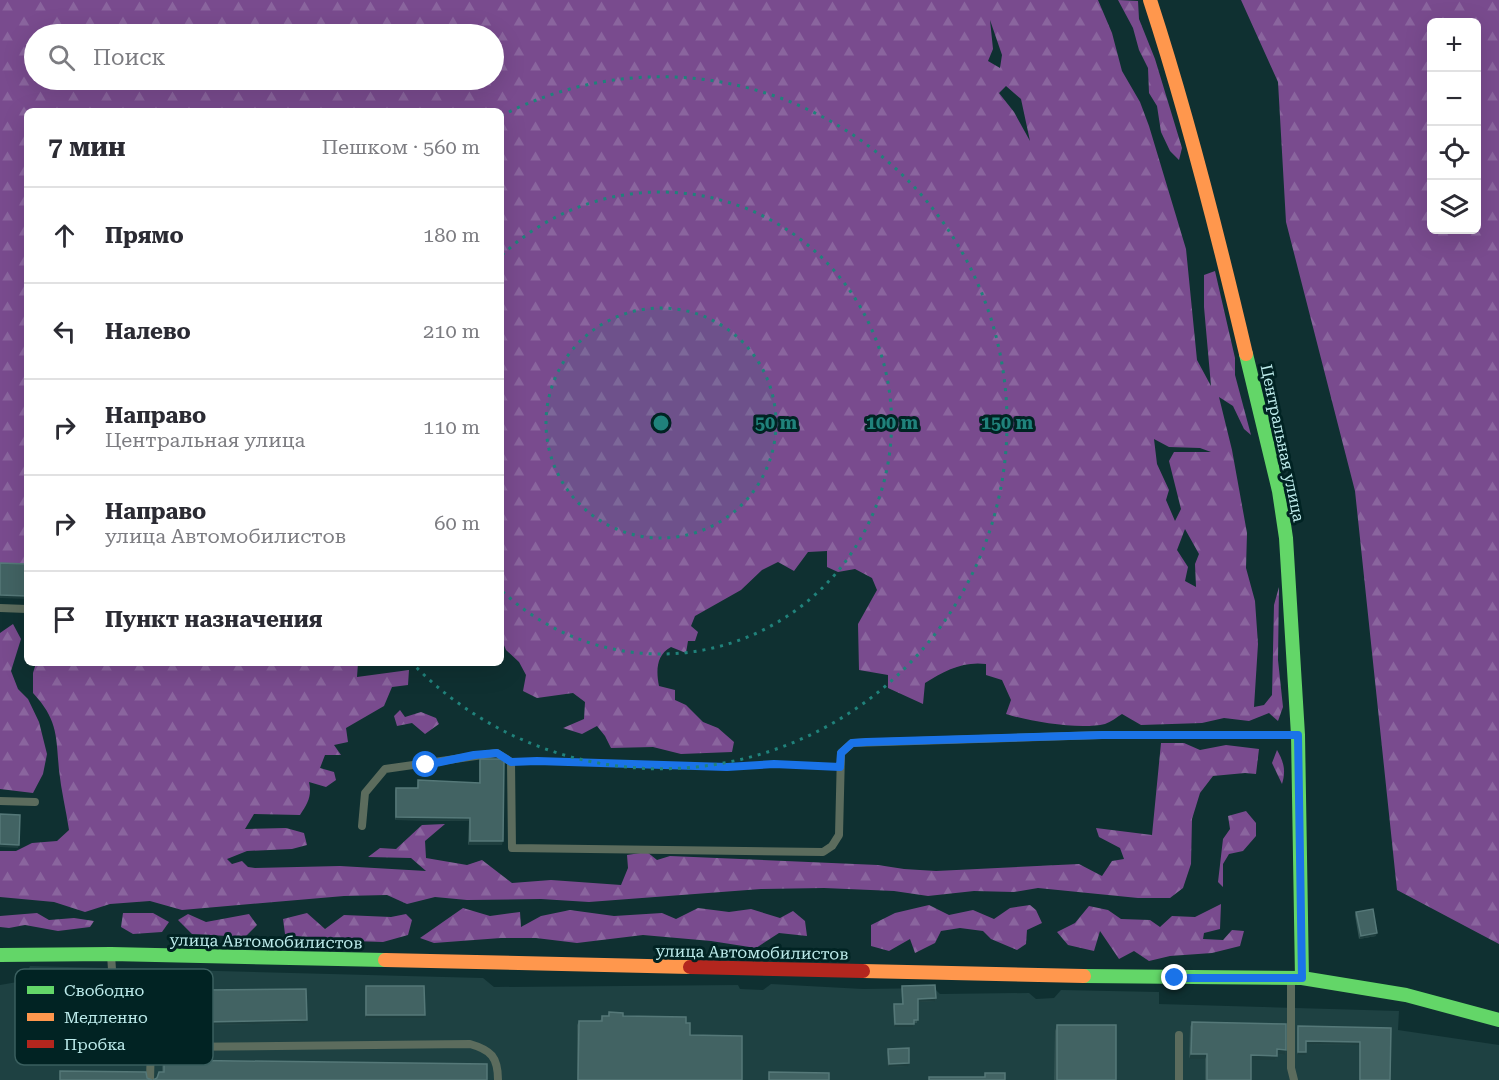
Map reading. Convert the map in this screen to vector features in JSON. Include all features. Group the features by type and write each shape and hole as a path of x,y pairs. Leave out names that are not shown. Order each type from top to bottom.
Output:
{"street":[{"name":"Центральная улица","path":"1150,0 1173,71 1221,247 1279,491 1286,538 1298,735 1297,978"},
{"name":"улица Автомобилистов","path":"0,955 111,954 1175,978 1297,978 1406,995 1499,1020"}],"lane":[{"path":"0,608 24,609"},
{"path":"362,826 365,793 385,769 426,765 474,755 497,753 511,762 512,848 823,852 832,846 839,835 841,753 852,743 1102,735 1298,735"},
{"path":"0,801 35,802"},
{"path":"111,954 112,969"},
{"path":"1294,1080 1291,1068 1297,978"},
{"path":"1179,1035 1179,1080"},
{"path":"213,1047 470,1044 482,1047 491,1053 498,1066 498,1080"},
{"path":"150,1065 150,1080"}],"path":[{"path":"511,762 727,767 774,764 840,767"}],"shaded area":[{"path":"30,966 143,969 29,969"},
{"path":"213,971 483,978 494,987 738,985 740,989 763,990 771,984 863,989 934,988 940,994 1029,993 1036,999 1054,998 1061,990 1159,992 1159,1004 1399,1011 1398,1030 1499,1045 1499,1080 0,1080 0,985 15,982 15,1065 213,1065"}],"green space":[{"path":"0,0 1098,0 1112,33 1122,71 1140,102 1149,126 1186,249 1197,360 1211,386 1204,307 1204,275 1215,271 1235,358 1235,375 1251,435 1244,429 1233,406 1219,397 1232,450 1247,533 1246,568 1255,601 1258,644 1254,707 1264,705 1272,695 1274,605 1279,587 1278,660 1283,707 1278,721 1269,713 1249,721 1224,718 1202,723 1141,725 1122,714 1107,723 1095,726 1028,720 1006,714 1011,700 1002,680 986,675 986,664 978,663 954,668 925,683 923,704 888,688 888,675 859,670 858,624 877,590 872,578 855,569 838,572 827,567 827,551 808,552 794,571 778,562 762,570 741,590 695,616 691,626 698,632 695,641 688,641 686,653 671,647 662,654 658,669 659,686 675,690 675,700 686,705 703,722 718,728 734,742 732,752 681,754 653,747 611,748 597,726 582,734 563,728 584,719 585,702 573,693 537,698 523,691 526,675 519,662 504,645 504,108 24,108 24,569 0,565","holes":["990,20 1002,55 1000,68 988,61 993,49","1006,86 1021,99 1030,141 1014,112 999,93","1154,439 1169,447 1200,448 1211,452 1174,452 1169,461 1181,509 1175,521 1166,500 1169,490 1157,464","1185,529 1199,554 1195,564 1196,587 1185,581 1188,567 1177,550"]},
{"path":"1118,0 1138,1 1139,19 1155,59 1182,148 1179,160 1170,151 1161,132 1157,106 1149,93 1148,68 1139,50 1133,28"},
{"path":"1241,0 1499,0 1499,944 1397,890 1355,491 1286,222 1278,82"},
{"path":"13,624 21,639 11,671 18,689 28,699 39,722 47,754 43,774 33,793 0,789 0,633"},
{"path":"35,666 358,666 357,677 409,670 408,685 392,687 384,706 346,728 348,742 334,745 341,755 325,755 320,768 334,772 336,780 326,787 309,782 309,799 300,815 254,814 245,829 286,828 304,833 307,845 292,849 247,851 227,859 232,864 242,861 248,867 255,868 340,866 426,871 411,858 368,857 380,848 396,849 422,825 445,824 425,841 426,858 467,865 482,860 512,883 551,880 621,885 628,868 627,855 647,852 657,860 670,856 878,865 936,871 1079,864 1102,876 1112,861 1124,859 1120,848 1099,837 1096,828 1152,835 1161,743 1184,743 1200,750 1226,745 1259,749 1256,774 1213,776 1200,793 1192,819 1191,864 1183,888 1170,898 1138,898 1038,888 1014,892 974,891 928,896 894,891 824,888 761,889 589,902 541,899 467,900 435,897 407,904 387,895 344,896 182,910 150,901 110,904 85,912 54,902 0,897 0,851 16,851 32,843 57,841 69,830 54,729 47,712 33,693"},
{"path":"400,710 405,717 421,712 436,718 439,724 425,734 412,723 397,726 394,716"},
{"path":"1277,750 1284,767 1282,784 1272,763"},
{"path":"1246,811 1256,823 1256,836 1243,851 1229,854 1223,864 1223,887 1218,882 1223,839 1230,829 1228,816"},
{"path":"1221,904 1220,929 1204,933 1203,939 1223,940 1232,930 1244,931 1240,946 1212,953 1170,956 1149,961 1134,951 1119,959 1100,931 1094,951 1068,945 1057,932 1075,923 1089,906 1108,910 1121,919 1150,920 1160,927 1172,916 1195,917"},
{"path":"929,905 949,915 973,910 994,919 1010,908 1030,905 1036,910 1042,923 1027,930 1026,944 1017,950 991,939 983,931 960,928 941,931 935,943 915,953 910,939 889,951 871,946 871,925 895,913"},
{"path":"463,908 490,916 520,912 521,927 541,916 570,910 614,916 662,913 676,919 698,908 729,912 751,909 780,918 793,911 805,921 807,936 779,933 756,948 711,941 643,935 577,943 536,938 501,938 434,943 420,938"},
{"path":"37,913 49,920 74,918 94,921 90,927 58,931 25,925 0,927 0,916"},
{"path":"123,913 153,913 169,922 162,932 133,934 121,927"},
{"path":"307,913 325,929 344,915 391,917 406,914 412,920 408,935 383,942 319,940 285,934 283,919"},
{"path":"188,914 206,922 249,914 257,925 245,937 192,934 178,920"}],"building":[{"path":"0,563 24,564 24,596 0,595"},
{"path":"480,759 502,759 504,761 503,841 470,841 470,818 396,817 396,788 418,788 418,780 480,783"},
{"path":"0,814 20,815 19,845 0,844"},
{"path":"1373,909 1377,933 1361,936 1356,912"},
{"path":"935,985 936,998 918,999 918,1020 914,1020 914,1024 895,1024 894,1004 903,1004 902,986"},
{"path":"366,986 424,986 425,1015 366,1015"},
{"path":"306,989 307,1020 213,1022 213,990"},
{"path":"609,1012 623,1013 623,1016 686,1017 686,1023 690,1023 690,1035 742,1036 742,1080 578,1080 579,1021 602,1021 602,1016 609,1016"},
{"path":"1192,1022 1286,1024 1286,1050 1277,1049 1277,1056 1251,1055 1251,1080 1207,1080 1207,1054 1191,1054"},
{"path":"1057,1025 1116,1025 1116,1080 1057,1080"},
{"path":"1298,1026 1391,1028 1390,1080 1360,1080 1360,1042 1306,1041 1306,1052 1298,1052"},
{"path":"909,1048 909,1063 889,1064 888,1049"},
{"path":"213,1061 487,1064 487,1080 153,1080 157,1078 159,1072 164,1072 164,1065 213,1065"},
{"path":"60,1071 146,1072 147,1078 152,1080 60,1080"},
{"path":"769,1072 829,1073 829,1080 769,1080"},
{"path":"985,1073 1005,1073 1005,1080 929,1080 929,1077 985,1077"}],"traffic: fast":[{"path":"1246,354 1279,491 1286,538 1298,735 1302,978"},
{"path":"0,955 111,954 385,960"},
{"path":"1084,976 1302,978 1406,995 1499,1020"}],"traffic: slow":[{"path":"1150,0 1202,176 1246,354"},
{"path":"385,960 690,967"},
{"path":"863,971 1084,976"}],"traffic: jam":[{"path":"690,967 863,971"}],"route":[{"path":"426,765 474,755 497,753 511,762 727,767 774,764 840,767 841,753 852,743 866,742 1102,735 1298,735 1302,978 1175,978"}]}
